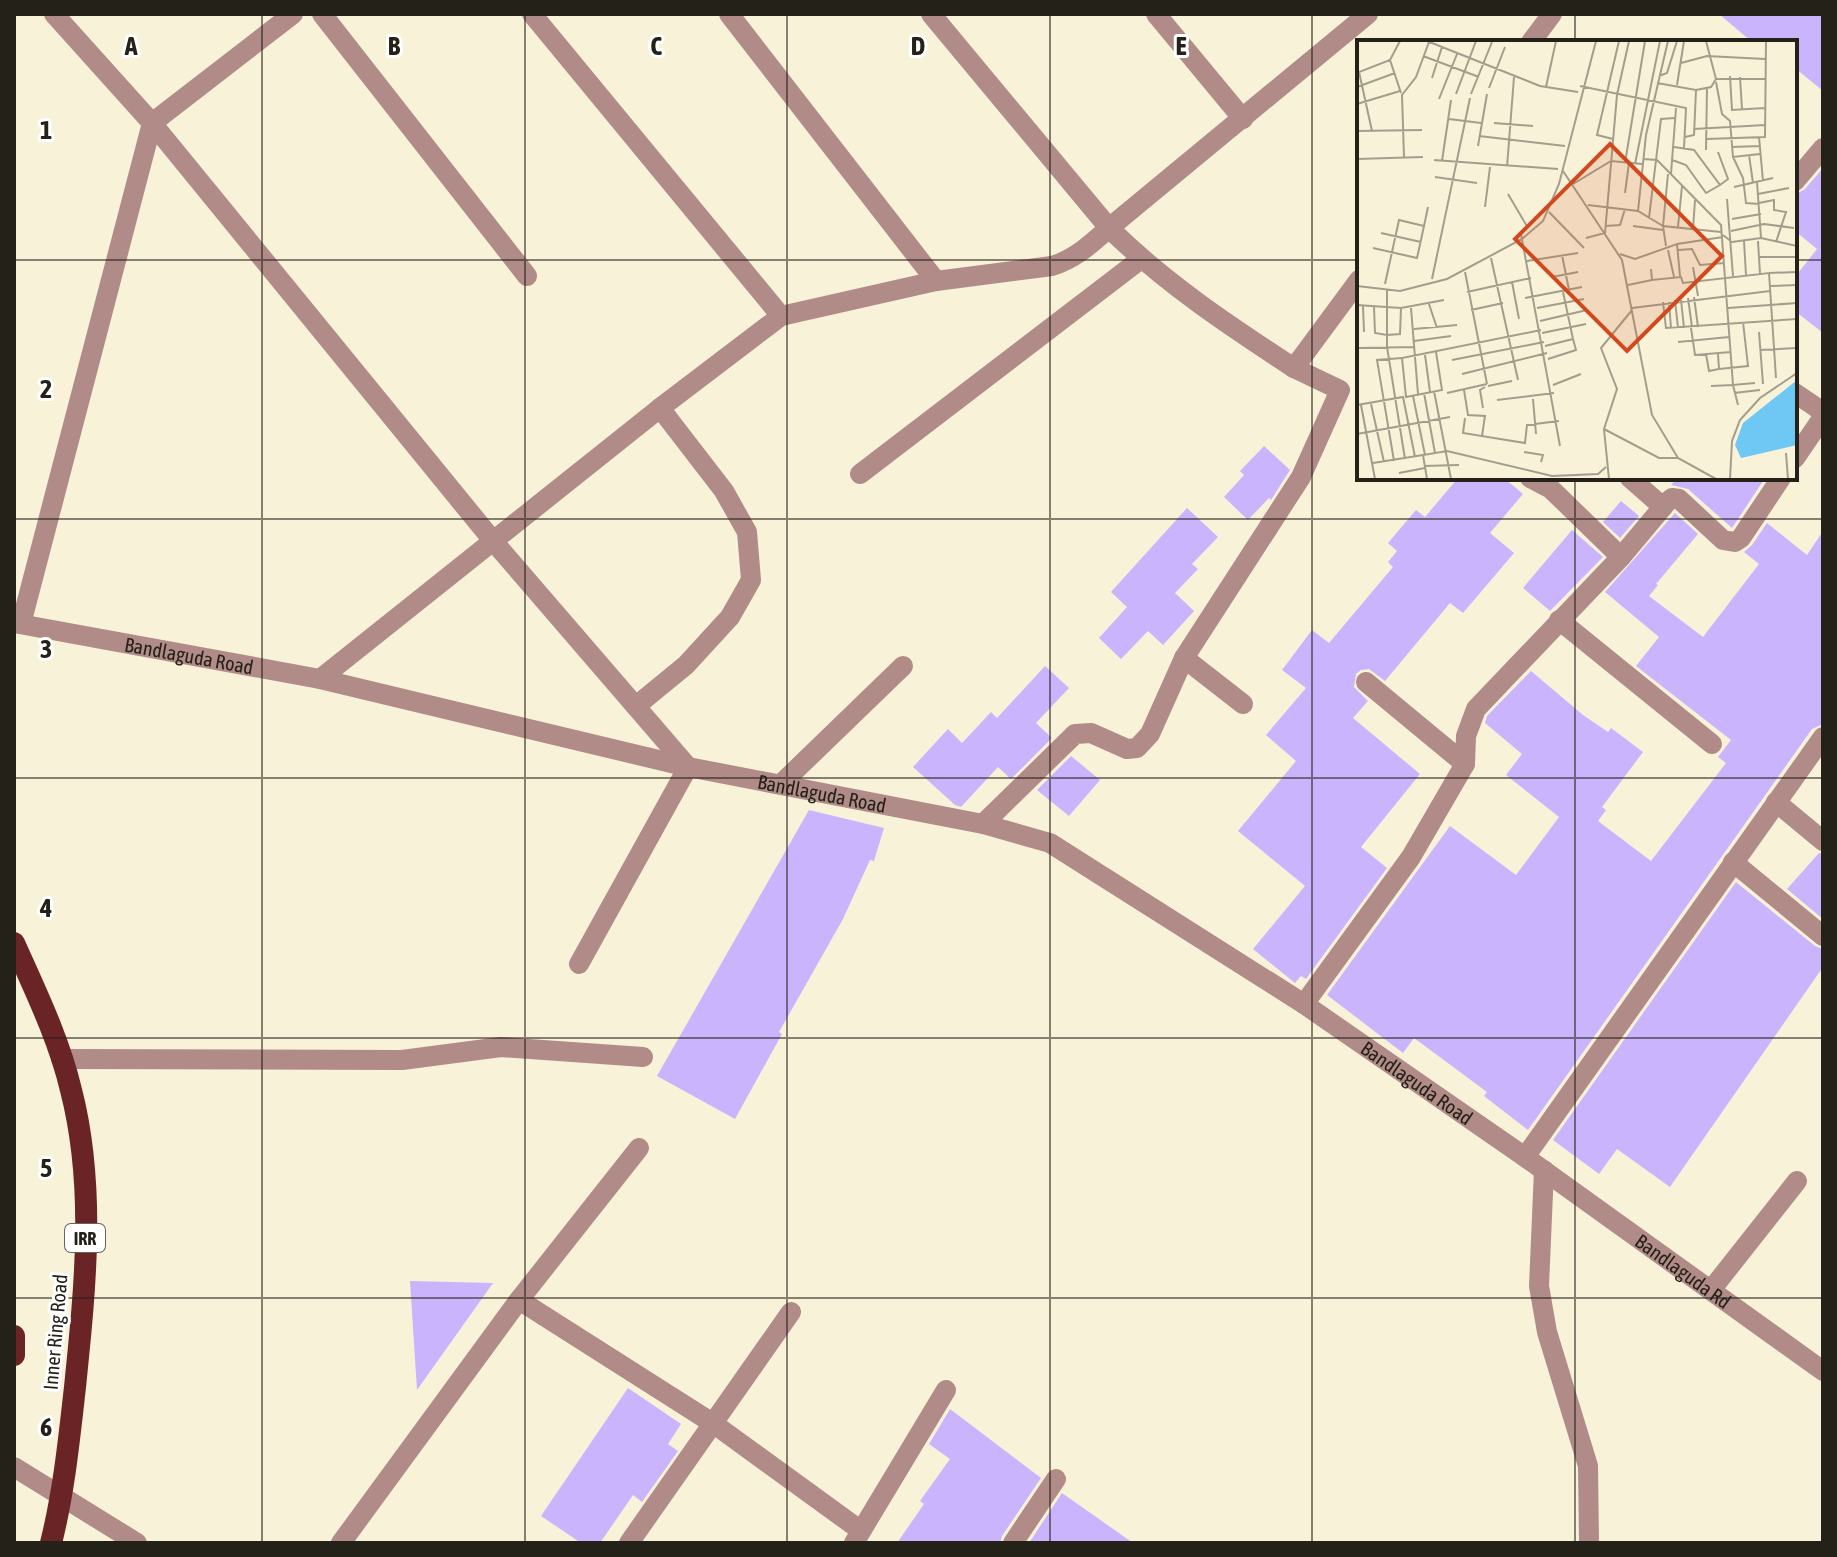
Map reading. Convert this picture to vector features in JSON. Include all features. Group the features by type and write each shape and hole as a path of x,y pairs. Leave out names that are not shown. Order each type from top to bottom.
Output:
{"highway":[{"name":"Inner Ring Road","path":"14,943 44,1010 71,1090 85,1168 85,1272 63,1497 51,1543"},
{"name":"Inner Ring Road","path":"14,1336 14,1355"}],"street":[{"path":"54,14 152,123 494,542 688,767 579,964"},
{"path":"322,14 527,276"},
{"path":"532,14 781,316"},
{"path":"729,14 936,281"},
{"path":"931,14 1109,228 1141,259 1207,312 1294,368 1357,397"},
{"path":"1156,14 1243,119"},
{"path":"320,679 660,408 781,316 936,281 1066,262 1368,14"},
{"path":"1532,40 1552,14"},
{"path":"18,623 152,123 282,17"},
{"path":"1797,179 1823,148"},
{"path":"860,474 1141,259"},
{"path":"1294,368 1357,283"},
{"path":"983,824 1075,734 1091,733 1127,749 1137,748 1143,743 1184,658 1301,477 1340,390"},
{"path":"1797,395 1823,415 1797,455"},
{"path":"636,706 686,665 730,617 751,580 747,532 724,491 660,408"},
{"path":"1534,480 1551,489 1621,557"},
{"path":"1632,480 1663,507"},
{"path":"1304,1004 1411,857 1465,764 1466,736 1476,709 1621,557 1672,498 1679,499 1723,540 1735,542 1741,538 1780,480"},
{"path":"1559,620 1712,744"},
{"name":"Bandlaguda Road","path":"18,623 320,679 688,767 983,824 1050,843 1304,1004 1544,1170"},
{"path":"1184,658 1243,704"},
{"path":"781,784 903,666"},
{"path":"1366,682 1465,764"},
{"path":"1525,1157 1776,802 1821,744"},
{"path":"1776,802 1823,841"},
{"path":"1733,862 1823,936"},
{"path":"61,1059 402,1060 501,1047 643,1057"},
{"path":"341,1543 519,1300 639,1148"},
{"path":"1544,1170 1539,1286 1547,1332 1588,1466 1589,1543"},
{"name":"Bandlaguda Rd","path":"1544,1170 1823,1371"},
{"path":"1711,1290 1797,1181"},
{"path":"519,1300 714,1424 857,1537 946,1390"},
{"path":"629,1543 791,1312"},
{"path":"14,1467 137,1543"},
{"path":"1013,1543 1056,1479"}],"building":[{"path":"1719,14 1823,14 1823,91 1797,70 1797,40 1750,40"},
{"path":"1823,168 1823,333 1797,313 1797,274 1817,249 1797,233 1797,194"},
{"path":"1264,446 1290,470 1271,500 1269,498 1248,520 1224,497 1244,475 1240,471"},
{"path":"1456,480 1506,480 1523,494 1490,533 1514,553 1463,613 1450,603 1385,681 1369,669 1356,674 1354,687 1368,701 1353,718 1420,774 1361,847 1387,868 1306,979 1301,976 1295,983 1253,949 1305,886 1238,831 1296,761 1266,735 1306,688 1282,670 1312,630 1329,643 1393,567 1388,562 1397,551 1388,543 1416,510 1425,517"},
{"path":"1675,480 1764,480 1732,528 1688,489 1671,485"},
{"path":"1621,501 1639,516 1620,538 1603,522"},
{"path":"1187,508 1218,537 1192,564 1198,569 1175,593 1194,611 1163,645 1148,631 1121,659 1099,638 1127,607 1111,592"},
{"path":"1675,513 1698,534 1649,596 1703,637 1759,564 1744,552 1767,523 1807,555 1823,531 1823,724 1812,729 1528,1130 1484,1096 1487,1092 1414,1038 1403,1053 1327,995 1450,826 1516,875 1559,817 1506,775 1522,754 1485,723 1487,716 1531,671 1583,715 1608,732 1611,728 1643,752 1602,807 1606,810 1598,821 1651,861 1726,763 1718,757 1731,740 1636,666 1659,637 1605,592"},
{"path":"1572,530 1603,557 1550,611 1523,588"},
{"path":"1045,666 1069,688 1036,723 1052,738 1011,779 998,767 961,807 913,767 948,729 962,743 991,712 997,718"},
{"path":"1071,756 1100,780 1069,816 1037,790"},
{"path":"809,810 884,828 874,861 870,860 843,919 779,1032 782,1034 735,1119 657,1076"},
{"path":"1819,853 1823,854 1823,919 1787,889"},
{"path":"1736,882 1815,946 1823,949 1823,967 1670,1187 1617,1149 1599,1174 1553,1140"},
{"path":"410,1281 493,1283 417,1390"},
{"path":"628,1388 681,1424 668,1444 678,1451 642,1502 633,1495 600,1543 581,1543 541,1516"},
{"path":"950,1409 1041,1478 1000,1543 897,1543 924,1504 920,1501 950,1459 929,1444"},
{"path":"1062,1493 1133,1543 1029,1543"}]}
